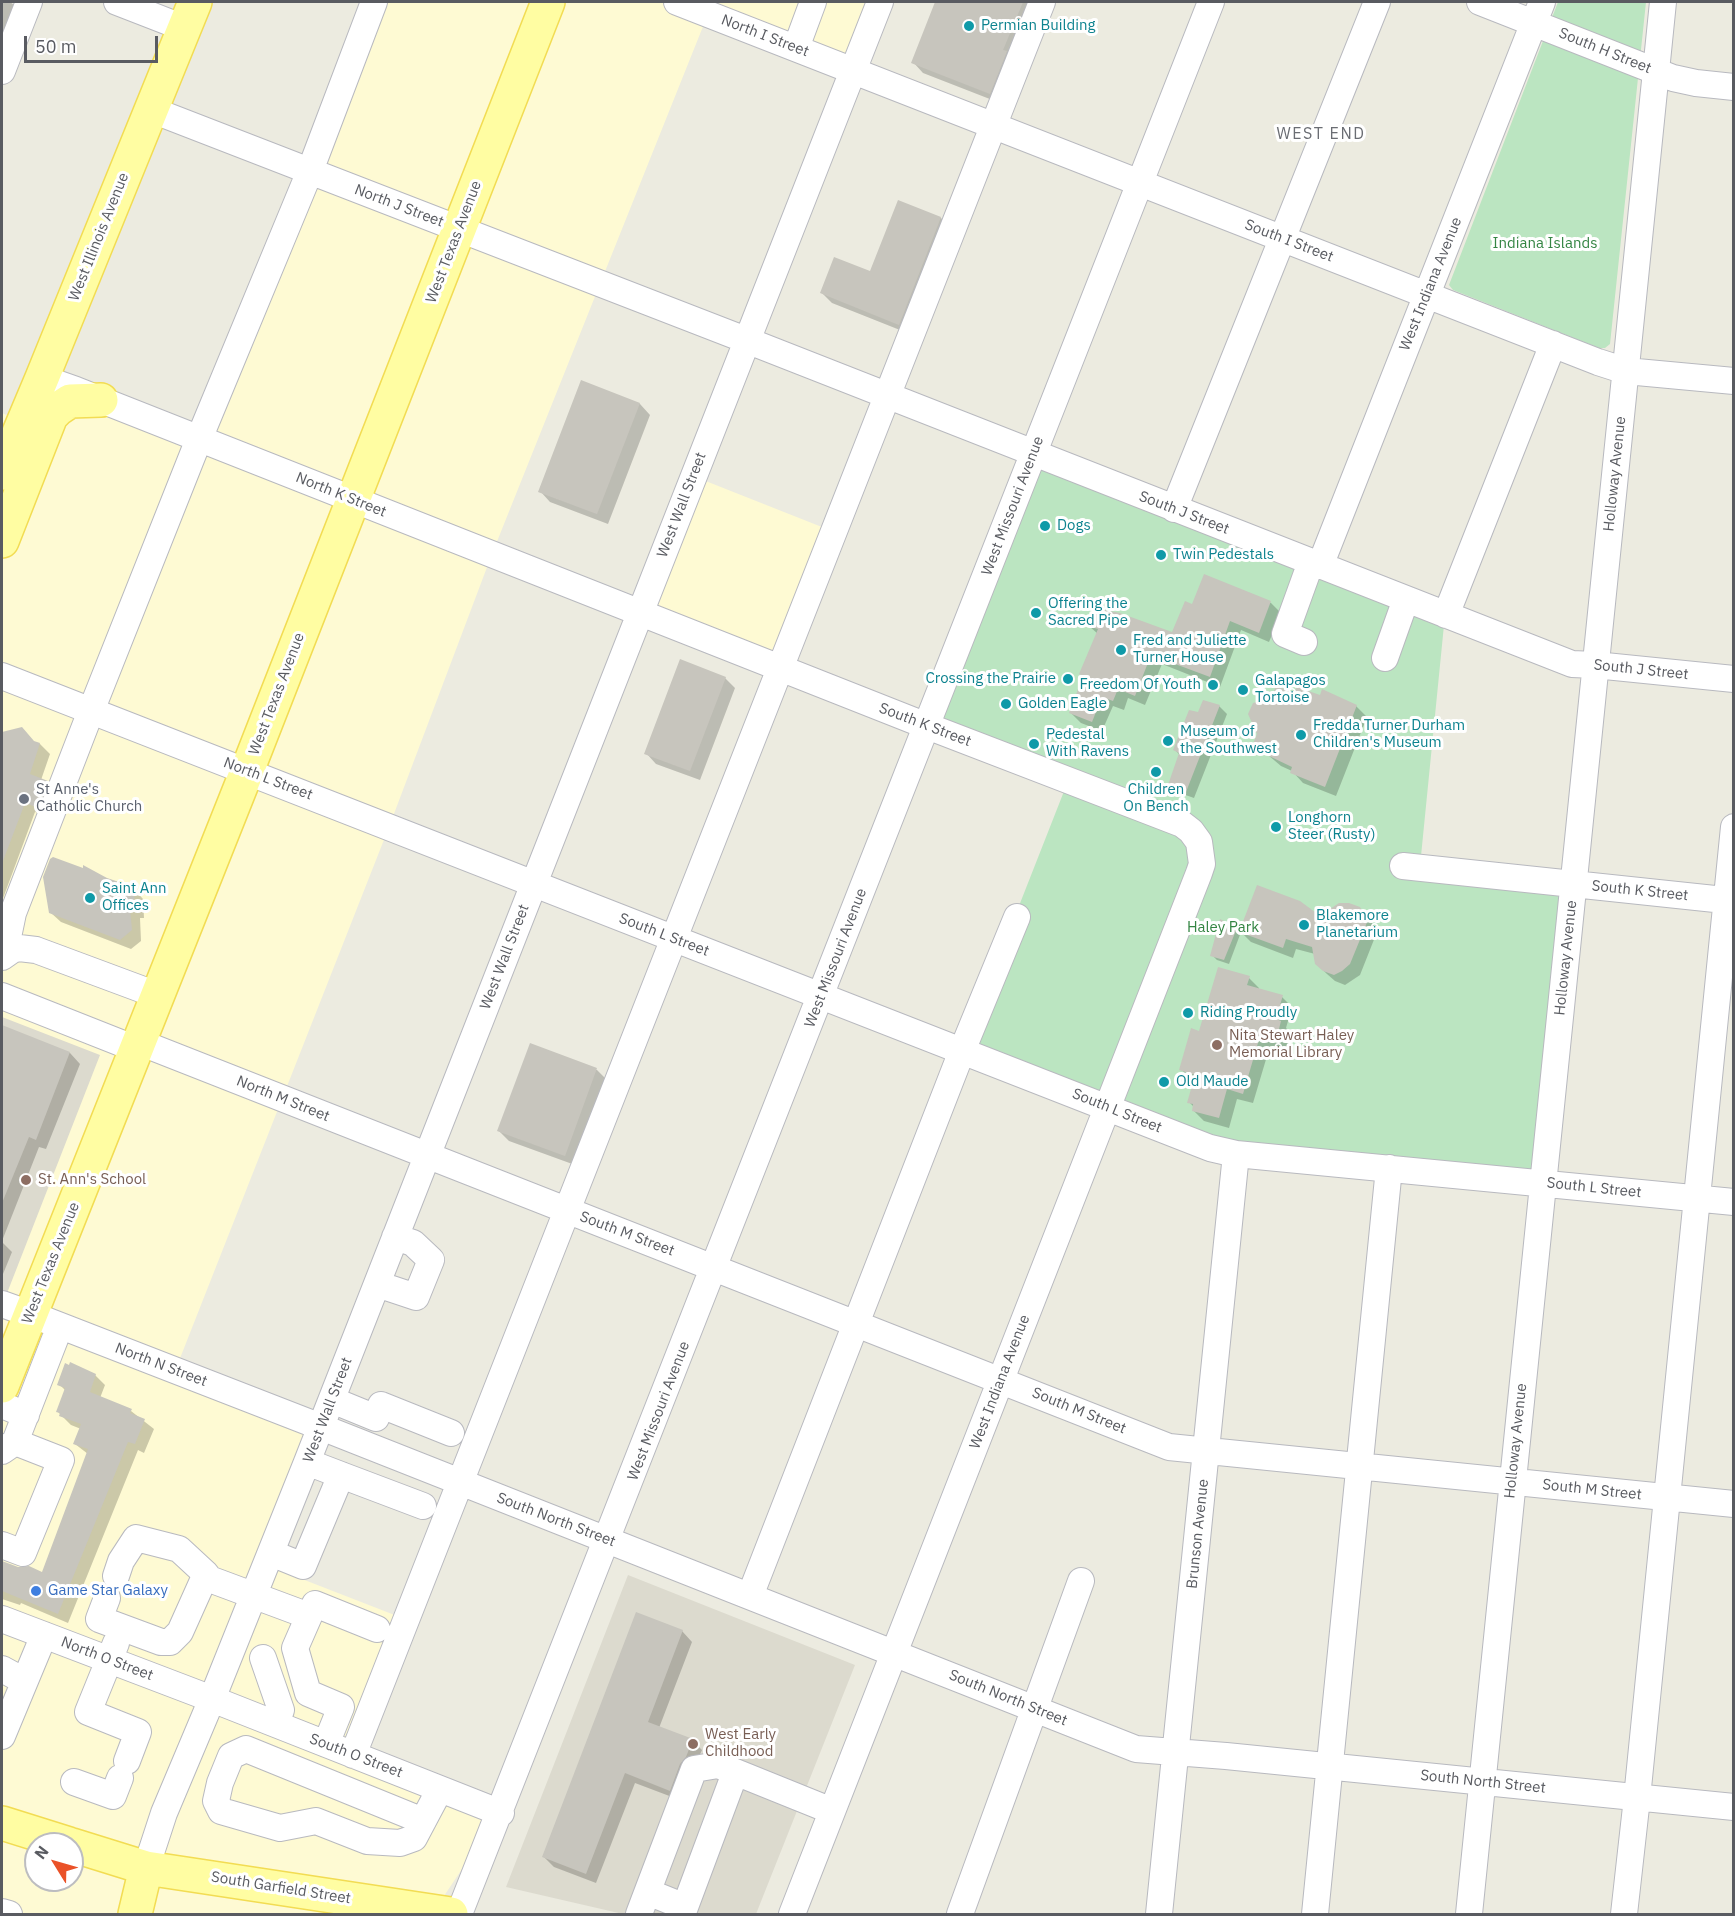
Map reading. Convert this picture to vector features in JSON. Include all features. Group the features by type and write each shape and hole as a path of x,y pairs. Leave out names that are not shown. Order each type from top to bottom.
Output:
{"main road":[{"name":"West Texas Avenue","path":"2,1386 16,1309 137,1046 548,2"},
{"name":"West Illinois Avenue","path":"2,472 190,15"},
{"path":"2,541 51,416 70,401 101,400"},
{"name":"South Garfield Street","path":"2,1823 31,1832"},
{"name":"South Garfield Street","path":"84,1848 146,1868 451,1914"},
{"name":"West Wall Street","path":"135,1914 146,1868"}],"street":[{"path":"2,70 29,2"},
{"path":"117,2 190,15"},
{"path":"157,995 36,950 19,948 5,954 6,942 14,913 91,711 199,439 310,171 374,2"},
{"path":"796,48 813,2"},
{"name":"West Wall Street","path":"146,1868 164,1813 332,1400 880,2"},
{"path":"316,1821 341,1750 460,1482 1042,2"},
{"name":"West Missouri Avenue","path":"459,1914 1211,2"},
{"path":"1174,509 1377,2"},
{"name":"South H Street","path":"1480,2 1538,12 1656,72 1696,83 1734,87"},
{"name":"Holloway Avenue","path":"1469,1914 1664,2"},
{"name":"North I Street","path":"688,3 853,70"},
{"name":"West Indiana Avenue","path":"1304,642 1285,634 1426,295 1538,12"},
{"name":"South I Street","path":"853,70 1626,371 1734,381"},
{"name":"North J Street","path":"152,110 746,340"},
{"name":"South J Street","path":"746,340 1572,664 1734,679"},
{"path":"1446,615 1553,344"},
{"name":"North K Street","path":"42,378 640,613"},
{"path":"1385,658 1406,600"},
{"name":"South K Street","path":"640,613 1182,825 1195,837 1201,848"},
{"name":"North L Street","path":"2,676 534,884"},
{"path":"1623,1914 1730,900 1734,827"},
{"name":"West Indiana Avenue","path":"792,1914 1199,873 1202,864 1201,848"},
{"name":"South K Street","path":"1403,866 1730,900"},
{"name":"South L Street","path":"534,884 1210,1148 1236,1154 1734,1202"},
{"path":"750,1596 962,1051 1017,917"},
{"name":"North M Street","path":"2,996 427,1156"},
{"name":"Brunson Avenue","path":"1159,1914 1236,1154"},
{"name":"South M Street","path":"427,1156 1169,1447 1734,1504"},
{"path":"1315,1914 1389,1168"},
{"path":"377,1284 416,1297 431,1260 413,1243 395,1237"},
{"name":"North N Street","path":"16,1309 321,1427"},
{"path":"2,1545 23,1553 61,1460 8,1447 26,1414 60,1326"},
{"path":"332,1400 376,1418 381,1406 451,1433"},
{"path":"2,1405 26,1414"},
{"name":"South North Street","path":"321,1427 1136,1749 1734,1807"},
{"path":"307,1462 423,1506"},
{"path":"271,1553 303,1566 341,1475"},
{"path":"200,1570 180,1632 170,1642 161,1642 99,1619 121,1562 136,1538 179,1549 200,1570 309,1616"},
{"path":"960,1914 1081,1581"},
{"path":"281,1679 315,1604 377,1629"},
{"name":"North O Street","path":"2,1619 212,1699"},
{"path":"74,1782 113,1796 138,1732 88,1712 122,1627"},
{"path":"2,1736 44,1635"},
{"path":"234,1644 281,1679 341,1707 341,1750"},
{"path":"2,1668 24,1682"},
{"name":"South O Street","path":"212,1699 281,1679 341,1750 501,1812"},
{"path":"423,1821 246,1749 231,1756 220,1783 216,1801 220,1811 280,1828 316,1821 367,1841 400,1843 414,1838 440,1789"},
{"path":"735,1773 686,1907 643,1903 694,1769 718,1766 832,1811"},
{"path":"2,1912 9,1914"}],"shaded area":[{"path":"374,2 880,2 853,70 708,14 492,554 389,827 175,1371 320,1428 266,1565 410,1621 357,1756 500,1812 432,1914 2,1914 2,413 28,424 46,378 193,437"},
{"path":"693,476 837,533 784,669 640,612"},
{"name":"St. Ann's School","path":"2,1017 100,1055 2,1306"},
{"name":"West Early Childhood","path":"628,1575 855,1665 756,1914 623,1914 506,1887"}],"green space":[{"name":"Indiana Islands","path":"1558,2 1646,2 1610,344 1605,348 1599,348 1453,290 1449,285"},
{"name":"Haley Park","path":"1038,462 1444,625 1421,856 1567,891 1535,1174 1211,1141 962,1051 1070,776 934,722"}],"building":[{"name":"Permian Building","path":"935,2 1023,2 1003,50 1007,51 990,94 911,63"},
{"path":"898,200 941,217 899,325 820,293 834,257 870,271"},
{"path":"581,380 640,403 597,514 538,492"},
{"name":"Fred and Juliette Turner House","path":"1204,574 1271,601 1259,633 1230,621 1210,677 1151,655 1135,696 1118,689 1113,701 1102,697 1092,722 1069,713 1083,676 1079,674 1098,629 1088,626 1095,608 1120,613 1172,632 1185,601 1192,604"},
{"path":"680,659 726,677 690,771 644,754"},
{"name":"Fredda Turner Durham Children's Museum","path":"1276,686 1294,692 1297,687 1320,695 1322,689 1357,705 1325,787 1290,773 1292,767 1269,756 1273,751 1253,744 1257,734 1248,714 1253,703 1260,701 1269,703"},
{"path":"1203,700 1220,705 1186,792 1168,785 1179,753 1173,750 1189,710 1198,712"},
{"name":"St Anne's Catholic Church","path":"22,727 34,741 40,743 30,774 48,781 38,806 25,803 3,861 2,732"},
{"name":"Saint Ann Offices","path":"53,857 83,868 83,865 107,878 134,887 135,909 130,909 132,930 120,940 49,913 43,877"},
{"name":"Blakemore Planetarium","path":"1257,885 1300,901 1323,918 1339,903 1349,903 1360,907 1368,920 1350,964 1334,975 1323,971 1315,964 1312,947 1286,939 1283,948 1239,932"},
{"path":"1220,919 1237,928 1224,960 1210,956"},
{"name":"Nita Stewart Haley Memorial Library","path":"1218,967 1250,976 1247,985 1283,995 1276,1019 1281,1021 1276,1041 1260,1036 1243,1094 1227,1089 1219,1118 1192,1111 1193,1104 1187,1103 1195,1075 1179,1070 1191,1028 1199,1031"},
{"path":"2,1025 70,1052 36,1140 29,1137 2,1203"},
{"path":"530,1043 597,1068 565,1156 497,1131"},
{"path":"70,1362 96,1374 90,1392 132,1409 130,1413 145,1419 135,1444 128,1442 58,1614 2,1591 2,1561 18,1567 29,1566 42,1572 88,1449 73,1444 81,1424 59,1416 60,1413 56,1412 65,1388 57,1385 65,1363 69,1365"},
{"path":"636,1612 683,1630 648,1722 693,1739 670,1791 625,1773 586,1874 542,1857"}],"place":[{"name":"Permian Building","path":"969,26"},
{"name":"Dogs","path":"1045,526"},
{"name":"Twin Pedestals","path":"1161,555"},
{"name":"Offering the Sacred Pipe","path":"1036,613"},
{"name":"Fred and Juliette Turner House","path":"1121,650"},
{"name":"Crossing the Prairie","path":"1068,679"},
{"name":"Freedom Of Youth","path":"1213,685"},
{"name":"Galapagos Tortoise","path":"1243,690"},
{"name":"Golden Eagle","path":"1006,704"},
{"name":"Fredda Turner Durham Children's Museum","path":"1301,735"},
{"name":"Museum of the Southwest","path":"1168,741"},
{"name":"Pedestal With Ravens","path":"1034,744"},
{"name":"Children On Bench","path":"1156,772"},
{"name":"St Anne's Catholic Church","path":"24,799"},
{"name":"Longhorn Steer (Rusty)","path":"1276,827"},
{"name":"Saint Ann Offices","path":"90,898"},
{"name":"Blakemore Planetarium","path":"1304,925"},
{"name":"Riding Proudly","path":"1188,1013"},
{"name":"Nita Stewart Haley Memorial Library","path":"1217,1045"},
{"name":"Old Maude","path":"1164,1082"},
{"name":"St. Ann's School","path":"26,1180"},
{"name":"Game Star Galaxy","path":"36,1591"},
{"name":"West Early Childhood","path":"693,1744"}],"district":[{"name":"WEST END","path":"1321,134"}]}
